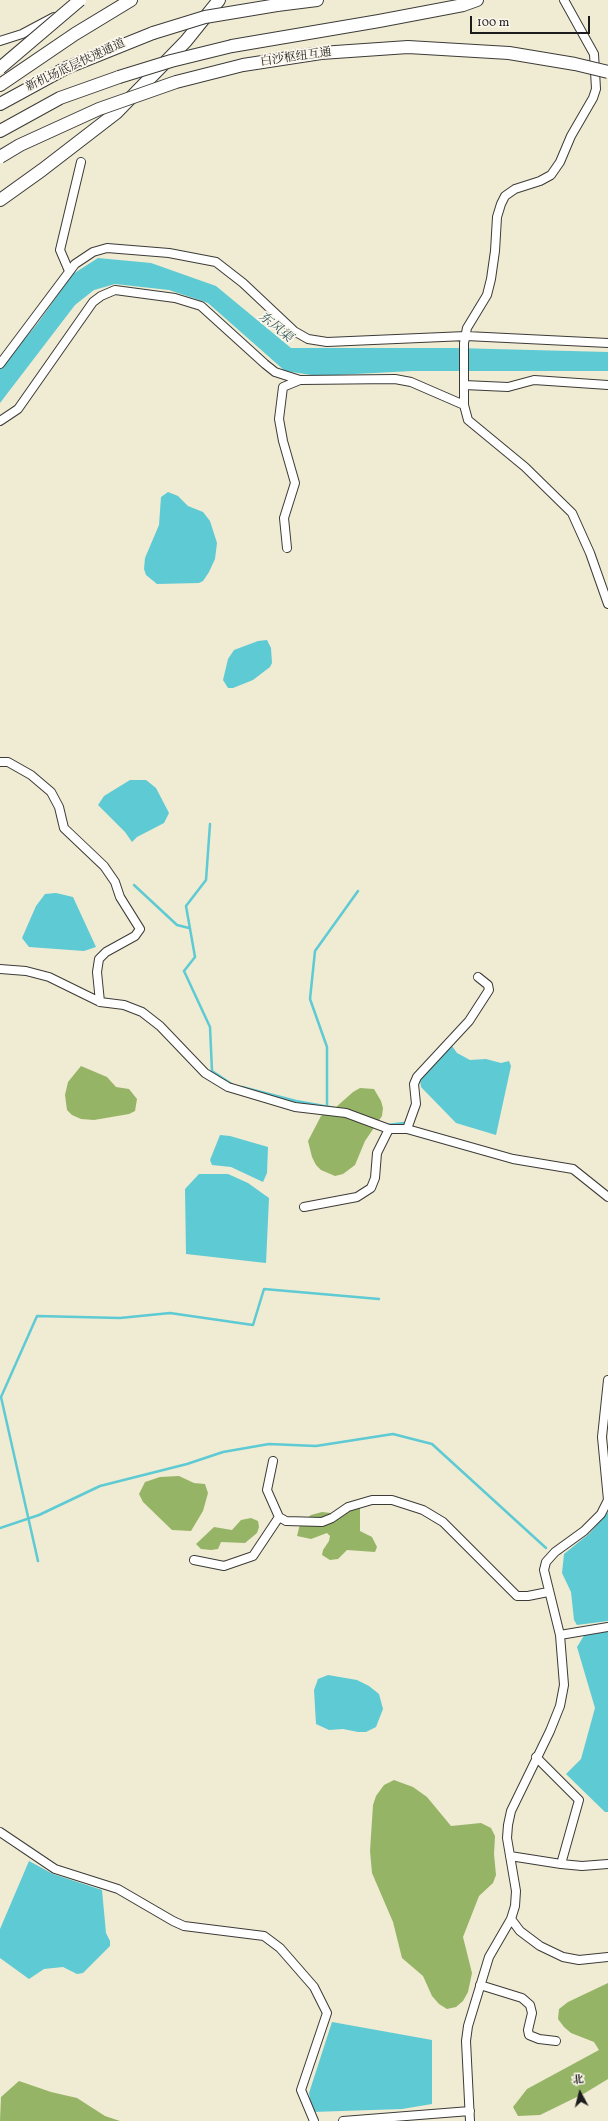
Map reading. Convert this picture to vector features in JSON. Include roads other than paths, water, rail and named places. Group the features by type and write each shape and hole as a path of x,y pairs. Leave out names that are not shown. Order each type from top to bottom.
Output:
{"highway":[{"path":"0,68 80,0"},
{"path":"0,85 75,34 131,0"},
{"path":"0,200 116,113 186,41 219,0"},
{"name":"新机场底层快速通道","path":"0,104 66,68 153,33 205,17 317,0"},
{"name":"新机场底层快速通道","path":"0,132 60,98 119,77 171,61 232,46 379,21 463,5 477,0"},
{"name":"白沙枢纽互通","path":"0,157 20,145 99,109 176,82 243,65 321,53 408,47 509,53 575,64 608,72"}],"street":[{"path":"0,41 22,34 87,0"},
{"path":"564,0 594,54 596,89 593,98 571,136 560,162 551,175 540,181 515,189 504,196 497,217 495,251 488,290 466,328 464,405 468,420 525,466 572,513 590,553 608,604"},
{"path":"69,271 60,250 81,162"},
{"path":"0,364 75,264 93,252 107,248 169,253 216,262 243,283 294,331 308,339 327,342 465,339 608,343"},
{"path":"0,421 13,414 24,401 93,302 101,296 115,290 175,298 201,306 275,372 300,380 395,379 411,382 464,405"},
{"path":"287,548 284,518 295,483 283,441 279,419 283,387 300,380"},
{"path":"464,385 508,387 534,380 608,385"},
{"path":"0,762 8,762 31,775 51,792 59,806 64,828 104,866 115,882 120,897 140,929 135,936 106,952 99,959 97,972 100,1002"},
{"path":"0,969 26,970 49,977 100,1002 124,1005 142,1012 160,1026 205,1073 228,1087 295,1107 346,1112 389,1129 408,1129 513,1159 573,1169 608,1197"},
{"path":"408,1129 416,1104 414,1084 417,1077 469,1021 489,990 488,985 478,977"},
{"path":"304,1207 357,1197 371,1188 375,1178 377,1153 389,1129"},
{"path":"470,2121 466,2041 468,2026 489,1957 511,1919 515,1906 516,1891 507,1838 511,1811 560,1706 564,1685 560,1634 548,1592 544,1570 546,1562 555,1552 584,1531 601,1514 608,1500 602,1437 608,1380"},
{"path":"274,1461 267,1490 279,1517 286,1521 322,1522 332,1518 348,1507 372,1500 392,1500 423,1510 443,1522 517,1596 528,1596 548,1592"},
{"path":"194,1560 224,1566 253,1556 279,1517"},
{"path":"560,1634 608,1627"},
{"path":"536,1757 579,1800 561,1864"},
{"path":"0,1832 55,1868 118,1889 173,1922 184,1926 264,1936 280,1948 314,1987 327,2013 301,2090 314,2121"},
{"path":"510,1856 582,1866 608,1864"},
{"path":"511,1919 520,1931 540,1946 563,1957 579,1960 608,1957"},
{"path":"480,1985 522,1998 530,2005 532,2013 529,2035 539,2039 556,2041"},
{"path":"343,2121 470,2111"}],"water":[{"path":"98,258 151,263 216,286 291,348 456,348 608,352 608,371 412,371 318,376 285,371 208,303 169,290 115,284 94,290 75,305 0,403 0,369 37,324 73,274"},
{"path":"168,492 178,496 188,506 203,512 210,521 217,543 215,559 203,581 199,583 157,584 146,575 144,569 145,558 159,525 161,497"},
{"path":"267,640 271,648 272,663 270,667 253,680 233,688 228,688 223,680 228,659 234,650 258,641"},
{"path":"130,780 146,780 156,788 169,813 164,823 137,837 132,842 125,832 98,805 104,796"},
{"path":"56,893 73,897 96,947 84,951 29,947 22,938 36,906 45,894"},
{"path":"448,1046 452,1046 457,1053 470,1060 486,1059 501,1063 509,1061 511,1066 496,1135 456,1123 421,1087 420,1080"},
{"path":"220,1135 230,1136 268,1147 267,1173 263,1182 231,1167 212,1165 210,1160"},
{"path":"199,1174 228,1174 248,1183 269,1198 266,1263 186,1254 185,1189"},
{"path":"608,1512 608,1621 577,1625 574,1620 571,1592 562,1573 564,1554 590,1533"},
{"path":"608,1631 608,1812 605,1812 566,1774 581,1759 595,1708 577,1647 585,1634"},
{"path":"328,1675 357,1680 369,1686 379,1694 383,1709 376,1727 366,1732 358,1732 343,1729 329,1730 316,1724 314,1690 318,1679"},
{"path":"29,1861 53,1874 102,1890 106,1933 110,1941 110,1946 83,1973 77,1974 63,1967 44,1969 29,1979 0,1958 0,1929"},
{"path":"332,2022 432,2040 432,2104 402,2109 312,2112 309,2093"}],"waterway":[{"path":"210,824 206,880 186,906 195,957 184,971 210,1027 212,1071 233,1085"},
{"path":"134,885 177,925 189,928"},
{"path":"327,1105 327,1047 310,999 315,951 358,891"},
{"path":"242,1087 296,1101 335,1108"},
{"path":"387,1125 404,1123"},
{"path":"38,1561 1,1397 37,1316 120,1318 170,1313 253,1325 264,1289 379,1299"},
{"path":"0,1528 39,1515 100,1486 187,1464 223,1452 269,1444 316,1446 393,1434 432,1444 546,1548"}],"water label":[{"name":"东风渠","path":"275,328"}]}
